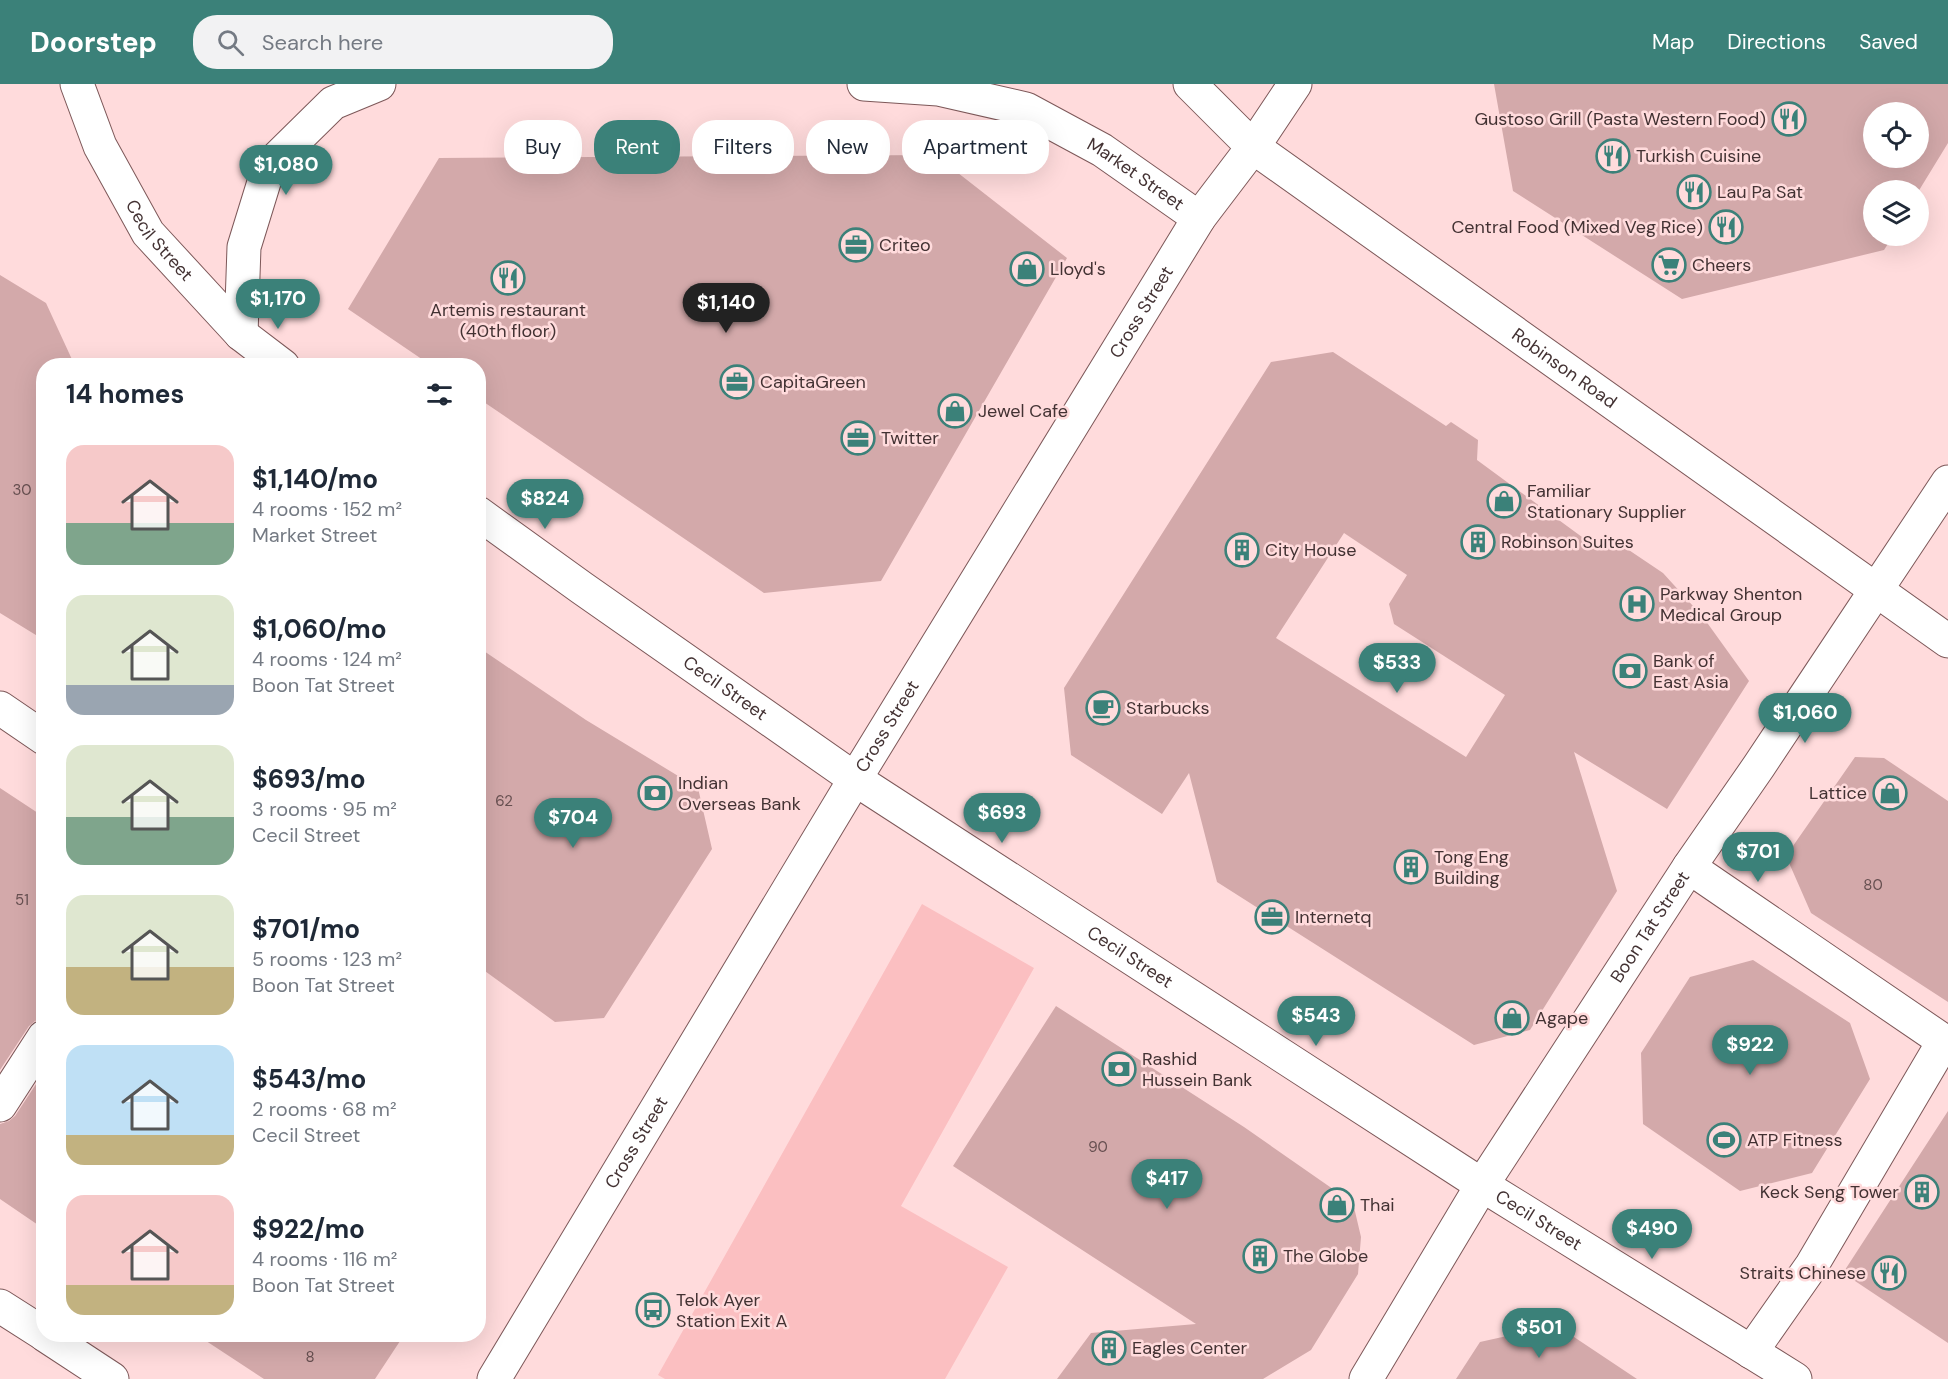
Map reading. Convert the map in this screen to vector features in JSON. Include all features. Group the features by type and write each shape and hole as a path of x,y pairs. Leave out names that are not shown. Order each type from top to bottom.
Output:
{"main road":[{"name":"Cecil Street","path":"77,84 100,146 148,233 241,334 272,358"},
{"path":"241,334 244,247 269,165 333,103 379,84"},
{"name":"Market Street","path":"864,84 938,89 1026,109 1102,150 1200,218"},
{"name":"Robinson Road","path":"1190,84 1253,147 1948,641"},
{"name":"Cross Street","path":"494,1379 855,779 1200,218 1253,147 1295,84"},
{"name":"Boon Tat Street","path":"1366,1379 1482,1185 1689,867 1948,483"},
{"name":"Cecil Street","path":"486,519 855,779 1482,1185 1795,1379"},
{"path":"0,708 36,733"},
{"path":"1689,867 1946,1042 1812,1265 1751,1352"},
{"path":"0,1105 36,1049"},
{"path":"0,1306 36,1330"},
{"path":"55,1342 112,1379"}],"shaded area":[{"path":"922,904 1034,968 901,1206 1008,1267 945,1379 665,1379 658,1375"}],"building":[{"name":"Lau Pa Sat","path":"1494,84 1948,84 1948,143 1925,180 1863,180 1863,246 1887,246 1884,250 1682,299 1513,191"},
{"name":"CapitaGreen","path":"890,155 902,155 902,174 959,174 1067,258 881,581 764,593 486,403 486,358 420,358 348,309 439,158 504,158 504,174 582,174 582,157 594,157 594,174 680,174 680,157 692,156 692,174 794,174 794,156 806,156 806,174 890,174"},
{"path":"0,275 46,303 71,358 36,358 36,635 0,613"},
{"path":"1333,352 1446,426 1451,422 1478,440 1477,460 1597,548 1605,534 1663,573 1703,617 1749,681 1667,809 1574,752 1617,891 1530,1030 1474,1045 1217,882 1189,773 1162,814 1071,755 1064,688 1271,362","holes":["1344,533 1407,575 1389,604 1394,624 1505,695 1466,757 1276,638"]},
{"path":"486,652 586,720 698,788 712,849 604,1018 555,1022 486,972"},
{"path":"1855,757 1884,758 1948,801 1948,1002 1811,913 1786,856"},
{"path":"0,788 36,812 36,1021 29,1026 0,1070"},
{"path":"1753,960 1850,1023 1870,1079 1812,1173 1740,1191 1643,1124 1641,1053 1690,977"},
{"path":"1056,1006 1244,1127 1353,1203 1361,1237 1358,1274 1311,1350 1263,1379 1057,1379 1091,1333 1196,1324 953,1166"},
{"path":"36,1084 36,1224 0,1199 0,1124 15,1116"},
{"name":"Keck Seng Tower","path":"1948,1111 1948,1343 1843,1273"},
{"path":"1556,1325 1637,1379 1456,1379 1480,1342"},
{"path":"208,1342 399,1342 375,1379 264,1379"}],"place":[{"name":"Gustoso Grill (Pasta Western Food)","path":"1789,119"},
{"name":"Turkish Cuisine","path":"1613,156"},
{"name":"Lau Pa Sat","path":"1694,192"},
{"name":"Central Food (Mixed Veg Rice)","path":"1726,227"},
{"name":"Criteo","path":"856,245"},
{"name":"Cheers","path":"1669,265"},
{"name":"Lloyd's","path":"1027,269"},
{"name":"Artemis restaurant (40th floor)","path":"508,278"},
{"name":"CapitaGreen","path":"737,382"},
{"name":"Jewel Cafe","path":"955,411"},
{"name":"Twitter","path":"858,438"},
{"name":"Familiar Stationary Supplier","path":"1504,501"},
{"name":"Robinson Suites","path":"1478,542"},
{"name":"City House","path":"1242,550"},
{"name":"Parkway Shenton Medical Group","path":"1637,604"},
{"name":"Bank of East Asia","path":"1630,671"},
{"name":"Starbucks","path":"1103,708"},
{"name":"Indian Overseas Bank","path":"655,793"},
{"name":"Lattice","path":"1890,793"},
{"name":"Tong Eng Building","path":"1411,867"},
{"name":"Internetq","path":"1272,917"},
{"name":"Agape","path":"1512,1018"},
{"name":"Rashid Hussein Bank","path":"1119,1069"},
{"name":"ATP Fitness","path":"1724,1140"},
{"name":"Keck Seng Tower","path":"1922,1192"},
{"name":"Thai","path":"1337,1205"},
{"name":"The Globe","path":"1260,1256"},
{"name":"Straits Chinese","path":"1889,1273"},
{"name":"Telok Ayer Station Exit A","path":"653,1310"},
{"name":"Eagles Center","path":"1109,1348"}]}
